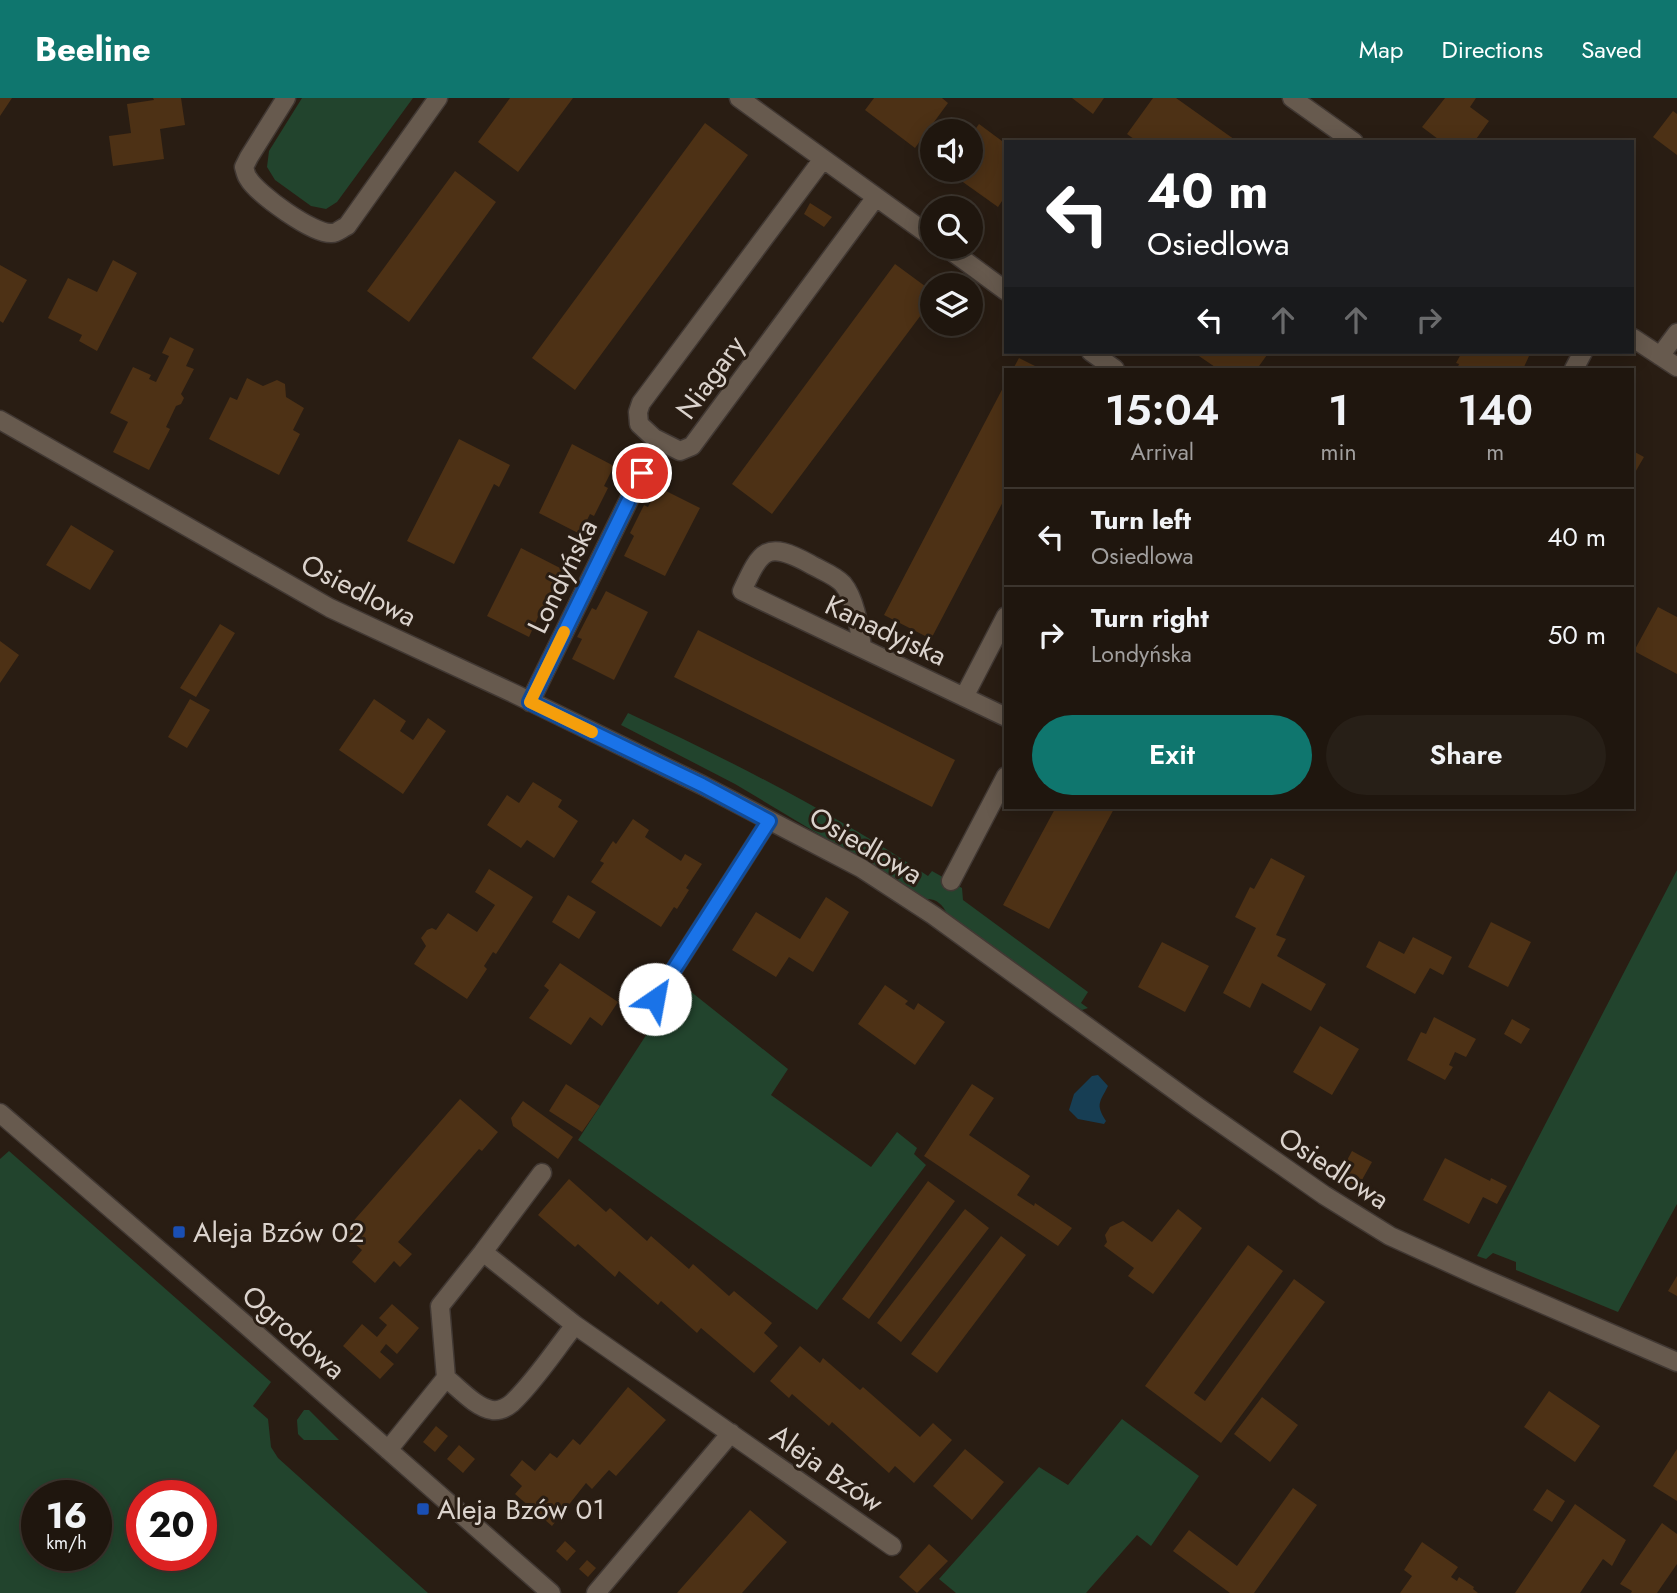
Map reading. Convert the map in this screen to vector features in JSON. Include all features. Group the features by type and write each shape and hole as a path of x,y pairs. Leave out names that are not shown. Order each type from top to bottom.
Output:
{"street":[{"path":"286,98 244,167 247,177 259,191 308,226 328,233 335,233 347,226 438,98"},
{"path":"738,98 920,228"},
{"path":"1292,98 1351,140"},
{"name":"Niagary","path":"823,159 641,402 639,424 654,438 680,451 691,446 876,197"},
{"path":"963,259 1004,289"},
{"path":"1660,356 1677,333"},
{"path":"1634,339 1677,367"},
{"path":"1094,354 1114,368"},
{"name":"Osiedlowa","path":"0,420 330,608 702,785 861,868 933,915 1324,1195 1390,1236 1677,1362"},
{"name":"Londyńska","path":"530,702 642,473"},
{"name":"Kanadyjska","path":"862,647 854,611 842,583 788,552 765,553 756,561 742,591 1004,716"},
{"path":"964,697 1004,620"},
{"path":"951,881 1004,780"},
{"name":"Ogrodowa","path":"0,1113 551,1593"},
{"path":"388,1450 446,1378 440,1306 542,1173"},
{"name":"Aleja Bzów","path":"483,1252 575,1325 892,1546"},
{"path":"446,1378 482,1407 494,1410 504,1408 519,1395 575,1325"},
{"name":"Aleja Bzów","path":"596,1593 731,1433"}],"lane":[{"path":"655,999 769,821"}],"green space":[{"path":"302,98 413,98 337,202 326,209 311,206 275,180 267,167 269,151"},
{"path":"628,713 781,789 928,876 932,871 962,888 963,900 1088,992 1081,1003 1088,1008 1082,1010 1074,1005 947,914 937,901 927,899 735,784 621,725"},
{"path":"1677,870 1677,1204 1618,1312 1516,1270 1516,1262 1493,1253 1486,1259 1477,1256"},
{"path":"685,987 788,1069 771,1095 871,1167 897,1132 917,1148 914,1154 926,1165 817,1310 578,1140 665,1006"},
{"path":"9,1151 271,1382 253,1406 268,1419 271,1447 278,1458 428,1593 0,1593 0,1159"},
{"path":"304,1410 309,1410 339,1440 304,1440 298,1434 297,1420"},
{"path":"1122,1419 1199,1476 1151,1546 1137,1535 1086,1593 956,1593 939,1579 1039,1467 1068,1485"}],"water":[{"path":"1098,1075 1108,1086 1100,1103 1106,1121 1104,1124 1078,1119 1069,1110 1074,1094 1092,1076"}],"building":[{"path":"0,98 12,98 0,116"},
{"path":"153,98 181,98 185,125 160,129 164,159 113,166 109,136 131,133 127,104 154,100"},
{"path":"510,98 573,98 518,172 478,142"},
{"path":"874,98 942,98 948,103 936,119 920,119 920,141 915,148 865,110"},
{"path":"1072,98 1104,98 1093,114"},
{"path":"1153,98 1176,98 1235,140 1135,140 1127,134"},
{"path":"1445,98 1476,98 1470,107 1489,121 1475,140 1439,140 1422,127"},
{"path":"1673,111 1677,114 1677,155 1653,137"},
{"path":"705,123 748,155 575,390 532,358"},
{"path":"983,127 1004,143 1004,198 998,207 963,182 983,182"},
{"path":"455,171 496,202 409,322 367,291"},
{"path":"810,203 832,217 824,227 804,214"},
{"path":"113,260 137,273 97,351 79,341 82,335 48,318 68,278 97,292"},
{"path":"895,264 920,282 920,316 772,514 732,484"},
{"path":"0,265 27,280 3,323 0,321"},
{"path":"170,337 194,349 186,366 194,369 181,394 184,398 181,404 176,406 166,427 170,429 149,470 113,452 128,422 110,413 133,367 151,375 149,379 156,382 169,356 162,353"},
{"path":"1196,354 1268,354 1258,368 1217,368"},
{"path":"1461,354 1529,356 1524,367 1526,368 1457,368 1459,364 1456,363"},
{"path":"1019,358 1039,368 1014,368"},
{"path":"247,378 263,386 277,380 285,384 286,397 304,408 293,430 300,434 279,475 209,439 230,397 237,400"},
{"path":"1004,386 1004,500 931,639 884,615"},
{"path":"459,439 510,465 499,487 494,484 454,564 407,541"},
{"path":"572,444 614,466 604,486 608,488 594,516 590,514 580,534 539,513"},
{"path":"1634,452 1644,457 1634,474"},
{"path":"658,487 700,508 665,576 624,556 634,536 630,533 644,505 648,507"},
{"path":"71,525 114,551 90,590 46,565"},
{"path":"521,548 562,569 552,588 557,591 542,619 538,617 529,637 487,616"},
{"path":"606,591 648,612 614,680 572,659 582,639 577,637 592,608 596,610"},
{"path":"1658,607 1677,617 1677,674 1634,651"},
{"path":"220,624 235,633 196,697 180,688"},
{"path":"698,630 955,760 932,807 674,677"},
{"path":"0,641 19,655 0,683"},
{"path":"190,699 210,710 187,748 168,737"},
{"path":"374,699 406,721 400,731 413,740 428,718 446,731 403,794 339,750"},
{"path":"533,782 562,800 558,807 578,821 554,858 527,840 521,848 487,825 507,795 519,803"},
{"path":"1055,809 1114,809 1049,929 1003,905"},
{"path":"633,819 649,830 645,837 681,861 685,854 702,864 686,888 689,890 677,909 674,907 661,927 591,882 604,863 600,861 613,841 616,844"},
{"path":"1271,858 1305,876 1276,935 1286,939 1277,956 1326,984 1311,1011 1262,983 1250,1008 1223,993 1256,928 1235,917 1250,887 1254,889"},
{"path":"489,869 533,897 496,954 493,952 484,966 487,969 467,999 414,964 426,946 421,938 427,930 436,930 448,913 477,932 495,905 475,892"},
{"path":"568,895 596,912 579,939 552,922"},
{"path":"826,897 849,912 813,972 789,957 776,977 732,950 756,912 800,939"},
{"path":"1491,922 1531,942 1508,987 1468,967"},
{"path":"1413,937 1452,957 1443,975 1430,968 1415,994 1366,967 1379,941 1404,954"},
{"path":"1162,942 1209,966 1185,1012 1138,987"},
{"path":"560,963 618,1002 602,1026 590,1017 571,1045 529,1018 549,990 544,986"},
{"path":"885,985 908,1001 905,1004 914,1010 918,1003 945,1022 915,1065 858,1024"},
{"path":"1434,1017 1476,1039 1466,1057 1455,1052 1449,1065 1453,1067 1445,1080 1407,1060 1421,1032 1426,1034"},
{"path":"1512,1019 1530,1029 1521,1044 1504,1034"},
{"path":"1320,1026 1359,1049 1332,1095 1293,1072"},
{"path":"566,1084 600,1106 582,1132 549,1111"},
{"path":"972,1084 994,1098 969,1135 1030,1176 1017,1195 1034,1206 1035,1203 1072,1228 1058,1246 924,1156"},
{"path":"460,1099 498,1132 482,1151 479,1149 398,1242 412,1254 400,1267 394,1261 375,1283 352,1262 362,1250 343,1233"},
{"path":"523,1101 573,1137 558,1159 513,1126 511,1118"},
{"path":"1352,1151 1372,1162 1358,1187 1338,1177"},
{"path":"1445,1158 1490,1181 1491,1178 1507,1186 1497,1204 1483,1197 1469,1224 1423,1200"},
{"path":"569,1179 606,1212 610,1208 647,1241 651,1236 689,1269 693,1264 729,1296 734,1291 772,1323 764,1333 778,1346 754,1373 701,1328 697,1333 661,1301 658,1305 619,1271 615,1277 578,1244 575,1247 538,1215"},
{"path":"928,1181 955,1201 869,1319 842,1299"},
{"path":"965,1209 989,1228 901,1342 877,1323"},
{"path":"1178,1209 1202,1228 1153,1294 1128,1276 1134,1268 1104,1246 1107,1242 1105,1235 1110,1227 1123,1221 1152,1242"},
{"path":"1001,1236 1026,1255 937,1373 911,1354"},
{"path":"1248,1245 1283,1271 1194,1393 1205,1401 1294,1279 1325,1302 1221,1443 1145,1386"},
{"path":"1677,1276 1677,1296 1668,1291"},
{"path":"392,1304 419,1328 397,1354 386,1344 380,1352 394,1364 380,1379 343,1346 362,1324 377,1337 387,1325 379,1318"},
{"path":"800,1346 820,1363 823,1358 860,1390 863,1387 920,1437 933,1423 952,1440 914,1483 895,1466 889,1473 832,1422 829,1426 792,1394 789,1398 770,1381"},
{"path":"628,1387 666,1420 616,1476 609,1470 592,1489 586,1483 552,1526 515,1494 522,1486 510,1475 522,1460 535,1471 550,1453 557,1458 573,1439 580,1445"},
{"path":"1549,1391 1600,1426 1575,1462 1524,1427"},
{"path":"1262,1397 1298,1425 1270,1462 1234,1434"},
{"path":"436,1426 448,1436 435,1452 423,1442"},
{"path":"459,1445 475,1459 463,1473 447,1459"},
{"path":"965,1449 1004,1482 972,1520 933,1486"},
{"path":"1677,1449 1677,1501 1653,1486"},
{"path":"1293,1488 1317,1505 1254,1593 1230,1593 1173,1551 1189,1530 1237,1566"},
{"path":"1547,1489 1565,1501 1552,1522 1533,1510"},
{"path":"1575,1504 1626,1540 1612,1566 1603,1559 1580,1593 1515,1593"},
{"path":"750,1510 787,1542 742,1593 677,1593"},
{"path":"1662,1523 1677,1534 1677,1564 1657,1593 1631,1593 1632,1591 1620,1584"},
{"path":"565,1541 576,1551 567,1561 556,1551"},
{"path":"1422,1542 1458,1567 1451,1577 1457,1581 1459,1577 1478,1593 1400,1593 1412,1576 1404,1570"},
{"path":"929,1544 948,1561 917,1593 899,1577"},
{"path":"587,1560 596,1568 588,1577 579,1569"}],"slow traffic":[{"path":"564,632 530,702 592,732"}],"place":[{"name":"Aleja Bzów 02","path":"179,1232"},
{"name":"Aleja Bzów 01","path":"423,1509"}],"route":[{"path":"642,473 530,702 702,785 769,821 655,999"}]}
